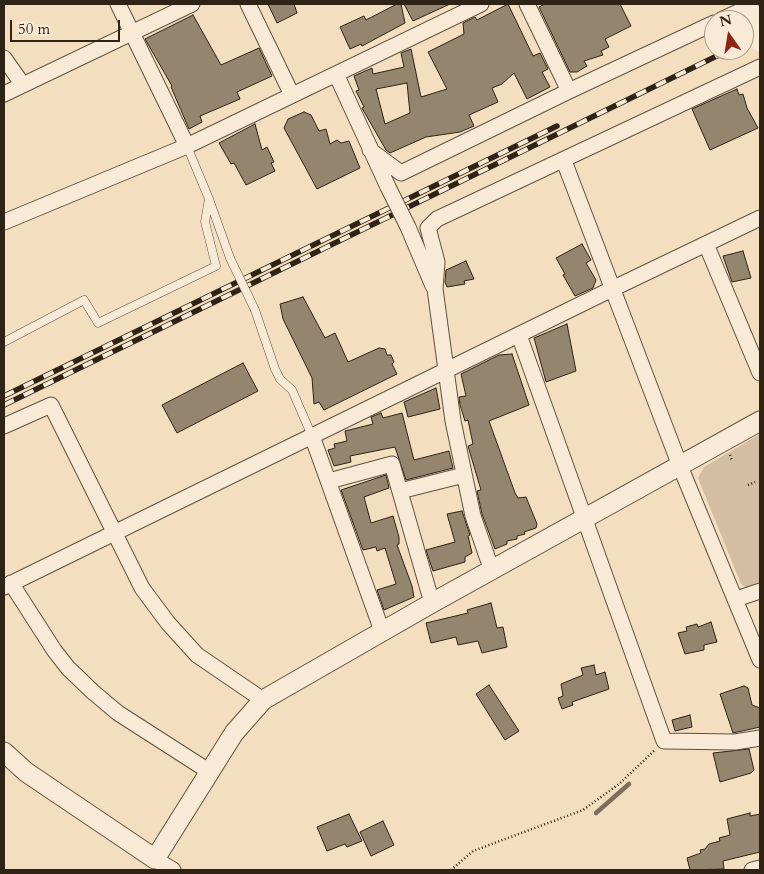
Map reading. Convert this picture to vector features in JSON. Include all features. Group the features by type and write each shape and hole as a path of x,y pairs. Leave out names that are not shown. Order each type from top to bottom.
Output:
{"main road":[{"path":"754,18 760,41"}],"street":[{"path":"118,4 187,146"},
{"path":"4,94 192,4"},
{"path":"248,4 292,95"},
{"path":"4,222 187,146 481,4"},
{"path":"527,4 569,90"},
{"path":"370,150 401,173 569,90 704,28"},
{"path":"4,58 22,85"},
{"path":"492,570 473,516 464,475 454,421 436,289 437,262 428,228 437,219 564,161 760,67"},
{"path":"336,74 370,150 408,226 431,284 436,289"},
{"path":"564,161 680,466 760,660"},
{"path":"210,772 118,712 92,692 68,668 8,585 447,371 612,288 760,218"},
{"path":"706,244 760,373"},
{"path":"519,335 664,741 735,742 760,738"},
{"path":"4,426 51,405 142,588 168,624 197,655 263,700"},
{"path":"155,859 234,733 263,700 382,631 760,421"},
{"path":"312,436 382,631"},
{"path":"329,481 392,464 432,603"},
{"path":"400,492 464,475"},
{"path":"736,599 760,591"},
{"path":"4,752 26,772 173,870"},
{"path":"752,870 760,868"}],"lane":[{"path":"187,146 210,199 230,258 256,310 275,369 280,379 292,390 312,436"},
{"path":"4,342 84,300 98,323 216,266 205,222 210,199"}],"path":[{"path":"748,485 755,482"},
{"path":"451,870 473,851 583,810 619,784 664,741"}],"shaded area":[{"path":"760,434 760,584 747,588 741,584 698,478 704,467"}],"building":[{"path":"268,4 294,4 297,13 277,23"},
{"path":"397,4 401,4 405,23 362,46 361,44 350,49 340,27 364,16 366,20"},
{"path":"404,4 450,4 413,21"},
{"path":"508,4 533,56 540,53 548,69 542,72 550,87 527,99 514,73 502,84 492,88 498,102 469,115 474,126 460,132 426,137 390,153 386,150 362,108 364,107 356,91 359,90 354,76 372,68 373,74 404,67 401,53 411,49 421,97 447,89 428,52 464,34 463,23 475,17 477,20","holes":["407,83 410,113 385,124 376,89"]},
{"path":"545,4 620,4 631,26 605,39 609,47 601,51 603,55 584,61 587,66 577,72 570,72 539,7"},
{"path":"193,15 221,65 259,48 272,76 237,92 240,99 200,116 202,122 189,129 172,86 145,39"},
{"path":"737,89 739,95 743,94 747,108 758,128 710,150 692,109"},
{"path":"304,112 311,115 319,131 326,129 330,144 337,140 341,143 349,141 360,168 317,189 284,128 288,119"},
{"path":"255,124 262,150 267,147 274,162 271,163 275,171 246,185 234,163 231,164 219,143"},
{"path":"582,244 591,260 586,263 596,280 593,288 575,296 556,258"},
{"path":"743,251 751,278 732,282 723,256"},
{"path":"466,261 474,279 464,281 465,284 447,287 445,282 446,270"},
{"path":"303,297 325,338 335,333 348,362 379,348 385,349 387,355 391,355 394,362 392,364 397,374 324,410 319,402 314,404 312,378 283,319 280,304"},
{"path":"567,324 576,371 546,382 534,338"},
{"path":"512,354 529,405 489,421 515,493 518,498 526,497 537,524 536,528 524,532 525,534 517,536 517,539 507,541 507,544 495,549 482,514 477,491 481,490 468,446 473,444 468,420 465,421 460,405 459,397 466,396 461,374 499,355"},
{"path":"243,363 258,391 177,433 162,405"},
{"path":"436,388 440,409 408,417 404,402"},
{"path":"381,413 383,418 402,413 414,460 449,451 453,468 406,480 395,447 350,456 351,462 334,466 328,450 335,448 334,444 347,441 345,431 373,424 371,417"},
{"path":"386,475 389,488 364,497 371,523 393,516 399,537 399,544 397,545 412,586 414,597 384,610 377,590 396,584 385,548 377,551 376,547 363,550 341,490"},
{"path":"462,511 470,535 468,536 472,553 465,557 465,562 433,571 426,550 455,542 447,514"},
{"path":"491,603 497,628 503,627 507,647 482,653 478,641 458,645 456,637 431,643 426,623 468,613 467,610"},
{"path":"711,622 717,642 704,645 704,650 685,654 678,633 687,631 686,627 697,624 698,627"},
{"path":"594,665 596,675 605,672 609,689 572,702 573,705 562,709 558,698 563,696 561,684 583,675 581,668"},
{"path":"489,685 519,731 505,740 476,694"},
{"path":"744,686 748,688 752,705 760,708 760,727 733,733 720,694"},
{"path":"690,715 692,727 675,731 672,720"},
{"path":"749,749 754,770 751,773 720,782 713,753"},
{"path":"750,813 750,816 760,814 760,852 723,861 724,869 690,870 687,858 701,853 700,850 705,849 709,844 720,841 719,838 730,835 727,819"},
{"path":"349,814 362,841 347,847 345,844 327,851 317,827"},
{"path":"383,821 394,845 371,856 360,832"}],"waterway":[{"path":"596,813 629,784"}],"railway":[{"path":"754,38 760,35"},
{"path":"4,405 709,60"},
{"path":"4,396 557,126"}]}
